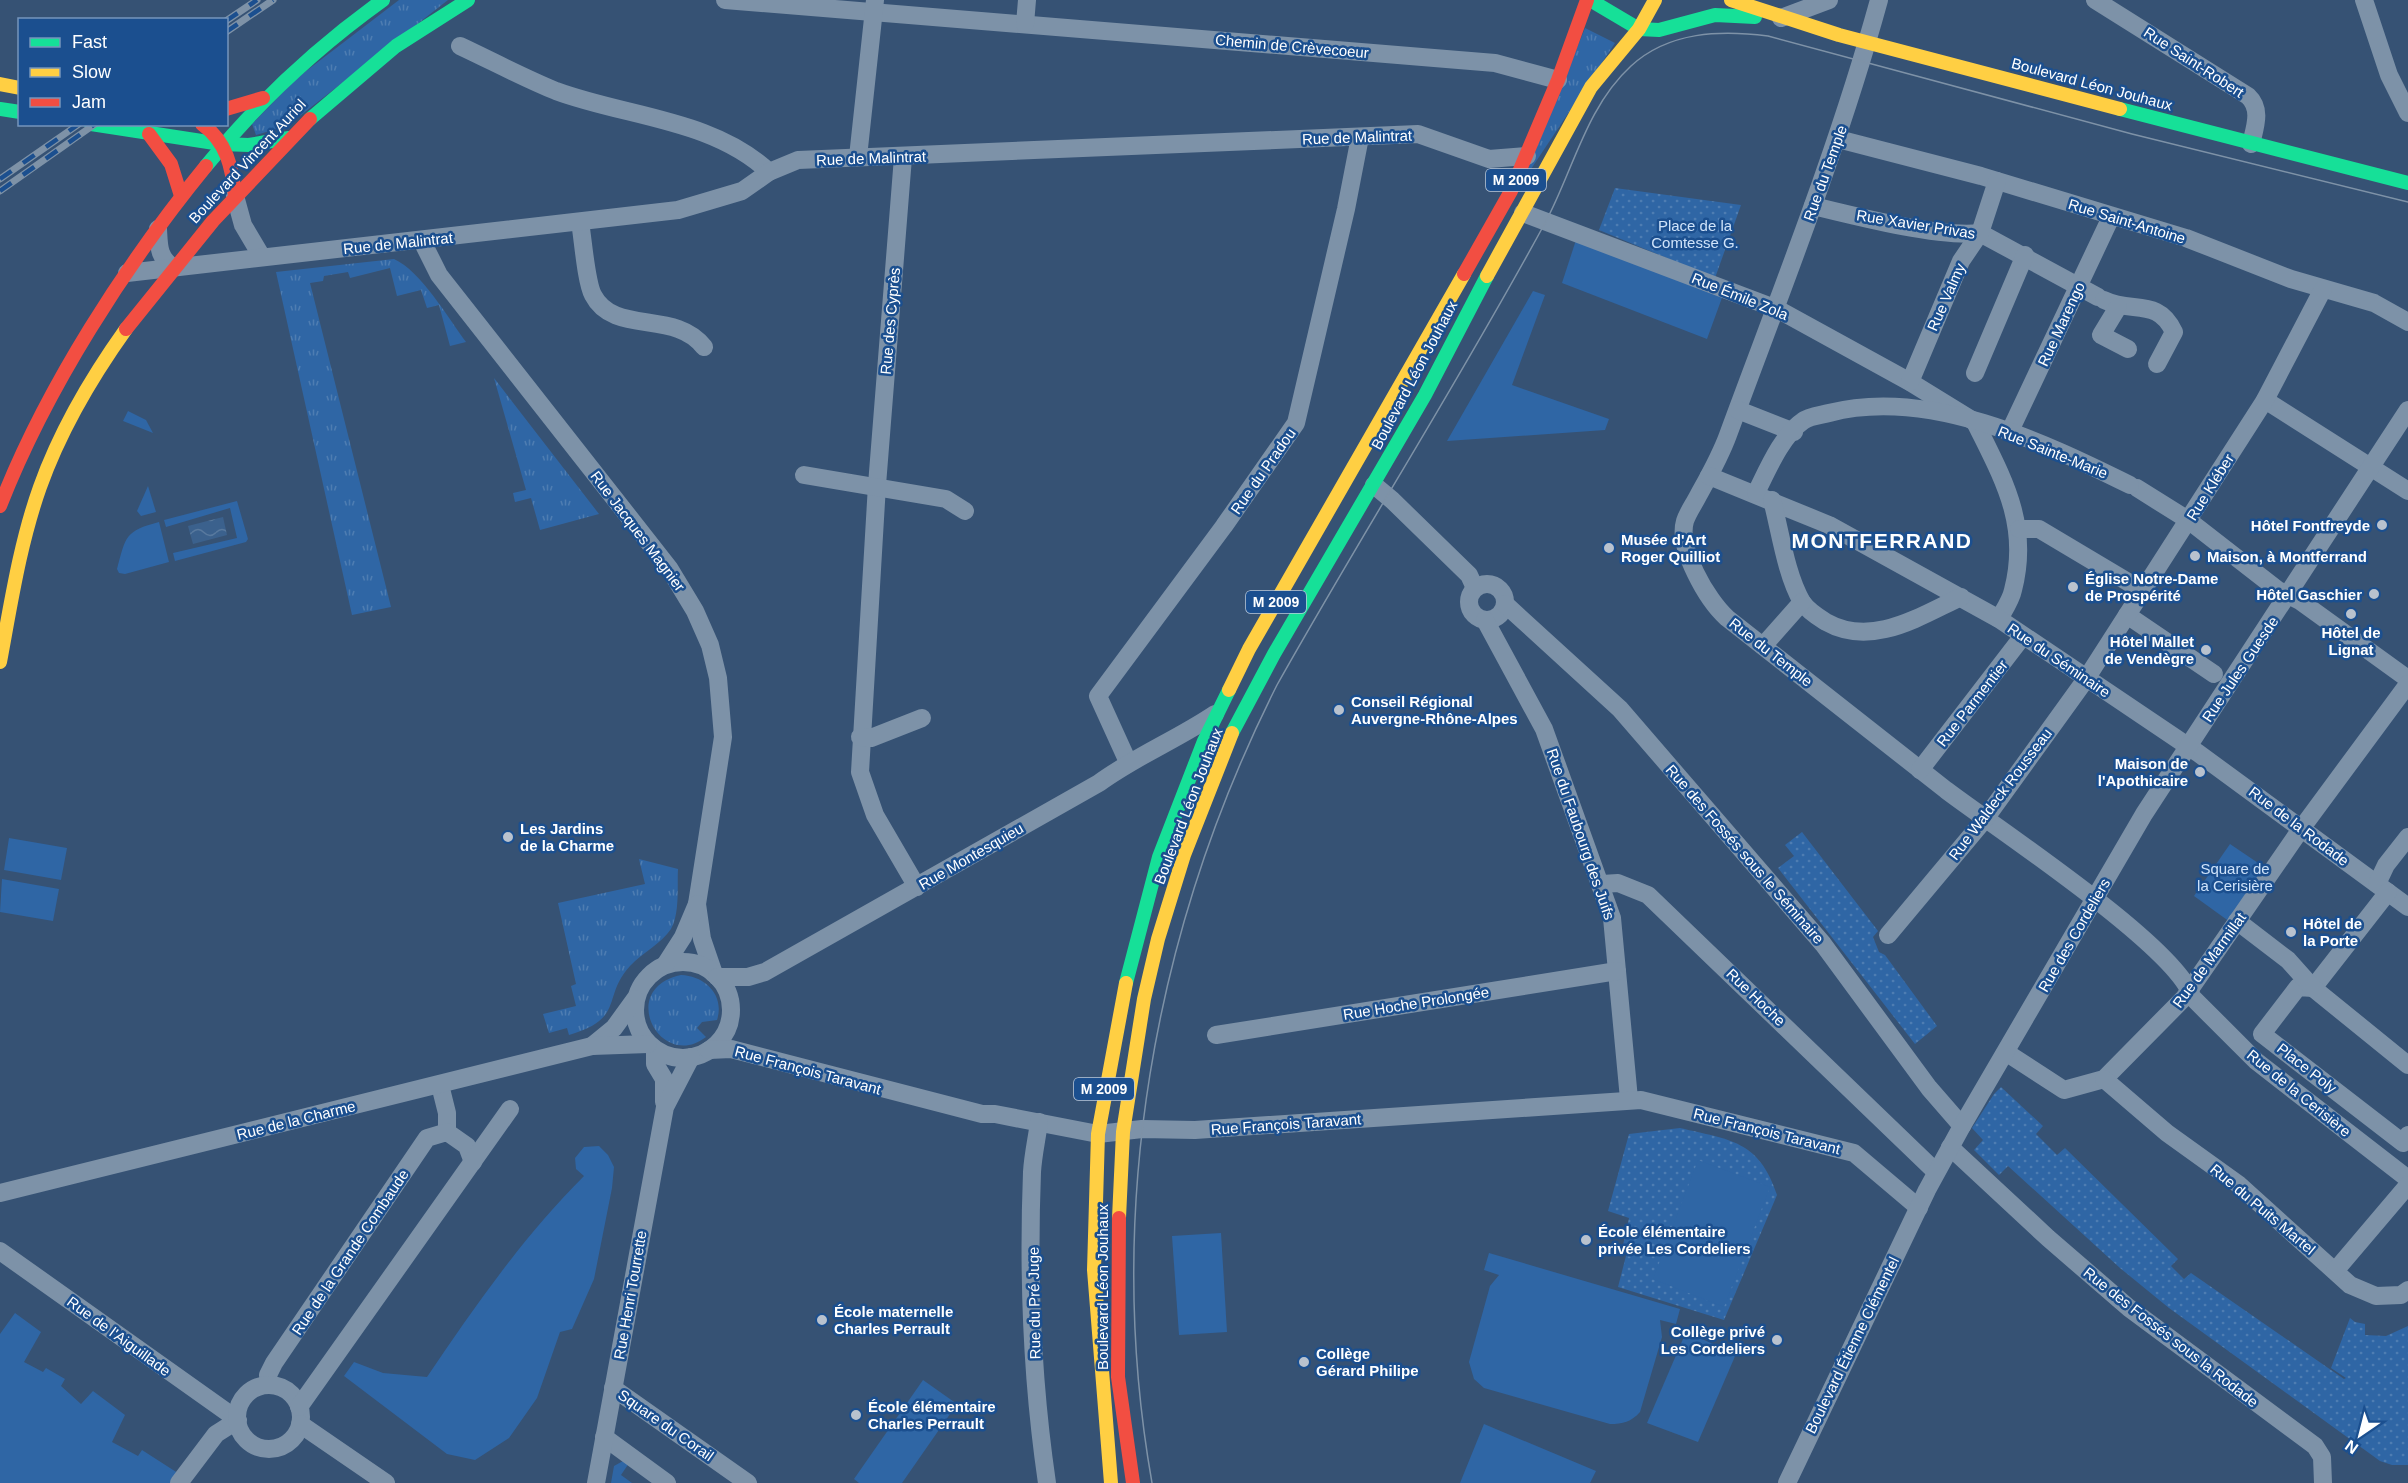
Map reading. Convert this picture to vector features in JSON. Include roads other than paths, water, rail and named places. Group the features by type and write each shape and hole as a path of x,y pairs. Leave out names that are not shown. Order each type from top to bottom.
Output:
{"main road":[{"name":"Boulevard Vincent Auriol","path":"0,506 15,463 44,408 127,273 181,196 222,144 265,98 316,51 383,0"},
{"name":"Boulevard Vincent Auriol","path":"0,662 30,515 50,464 91,382 174,268 235,196 289,138 370,65 399,43 468,0"},
{"path":"1588,0 1639,29"},
{"name":"Boulevard Léon Jouhaux","path":"1111,1483 1094,1270 1098,1134 1110,1047 1143,911 1176,807 1217,713 1249,649 1373,436 1511,191 1558,80 1588,0"},
{"name":"Boulevard Léon Jouhaux","path":"1133,1483 1118,1377 1117,1267 1123,1132 1144,999 1158,939 1184,855 1230,737 1274,654 1374,485 1591,87 1639,29 1655,0"},
{"name":"Boulevard Léon Jouhaux","path":"1731,0 1781,18 1867,42 2402,182"},
{"name":"Boulevard Léon Jouhaux","path":"1639,29 1659,30 1715,15 1781,18"},
{"path":"0,84 18,88"},
{"path":"228,108 265,98"},
{"path":"0,109 18,112"},
{"path":"103,126 222,144 249,145 289,138"},
{"path":"204,126 222,144 229,157 235,196"},
{"path":"149,134 171,164 181,196"},
{"path":"1340,492 1362,483 1374,485 1370,467 1375,448 1373,436"}],"street":[{"name":"Chemin de Crèvecoeur","path":"725,0 874,6 1025,24 1495,63 1558,80"},
{"path":"1025,24 1027,0"},
{"path":"1781,18 1829,0"},
{"name":"Rue du Temple","path":"1879,0 1838,139 1777,309 1723,450 1685,522 1687,551 1693,567 1722,613 1920,770 2095,899"},
{"name":"Rue Saint-Robert","path":"2095,0 2255,103 2256,123 2251,144"},
{"path":"2364,0 2389,75 2408,113"},
{"path":"858,157 874,6"},
{"path":"460,46 556,91 703,133 751,155 769,172"},
{"name":"Rue de Malintrat","path":"127,273 678,210 742,191 769,172 798,160 1418,134 1489,159 1527,156"},
{"name":"Rue du Pradou","path":"1128,762 1098,696 1224,526 1296,423 1345,216 1360,137"},
{"name":"Rue Saint-Antoine","path":"1838,139 1997,181 2186,238 2323,289 2374,303 2408,322"},
{"name":"Rue des Cyprès","path":"903,157 877,485 860,737 860,772 874,815 917,887"},
{"path":"1489,159 1504,176 1511,191"},
{"name":"Rue Valmy","path":"1910,381 1961,261 1980,233 1997,181"},
{"path":"235,196 245,230 262,257"},
{"name":"Rue Xavier Privas","path":"1813,206 1898,224 1966,235 1980,233 2025,255 2106,301"},
{"name":"Rue Émile Zola","path":"1523,213 1777,309 1910,381 1975,422"},
{"name":"Rue Marengo","path":"2010,431 2111,217"},
{"path":"580,222 592,294 607,311 624,319 682,328 695,335 704,347"},
{"path":"158,229 160,254 165,262 174,268"},
{"name":"Rue Jacques Magnier","path":"422,241 439,274 669,568 695,611 710,645 718,678 723,737 697,904"},
{"path":"1975,373 2025,255"},
{"name":"Rue Kléber","path":"2086,679 2265,400 2323,289"},
{"path":"2128,349 2101,335 2106,301 2152,309 2168,319 2174,332 2157,364"},
{"path":"2265,400 2408,491"},
{"name":"Rue Sainte-Marie","path":"1764,497 1777,452 1803,420 1842,410 1887,405 1918,408 2010,431 2133,486 2188,520 2278,590 2290,594 2408,679"},
{"path":"1738,410 1794,432"},
{"name":"Rue Jules Guesde","path":"2188,746 2290,594 2408,410"},
{"path":"1975,422 2007,488 2019,529 2013,591 1999,619"},
{"path":"804,475 877,485 946,498 965,511"},
{"name":"Rue du Séminaire","path":"1709,476 1829,525 1961,597 1999,619 2188,746"},
{"path":"1374,485 1469,575 1475,588"},
{"path":"1764,497 1802,602 1816,616 1830,624 1859,632 1873,632 1906,623 1961,597"},
{"path":"2019,529 2039,529 2143,591"},
{"path":"1486,584 1497,586 1504,594 1505,604 1502,612 1495,618 1485,620 1476,616 1470,607 1469,597 1475,588 1486,584"},
{"path":"1763,646 1802,602"},
{"name":"Rue des Fossés sous le Séminaire","path":"1505,604 1620,709 1823,944 1929,1088 1962,1126"},
{"path":"2127,615 2214,675"},
{"name":"Rue du Faubourg des Juifs","path":"1485,620 1536,711 1602,884 1612,918 1629,1099"},
{"name":"Rue Parmentier","path":"1920,770 2023,636"},
{"name":"Rue Waldeck Rousseau","path":"1888,935 1985,819 2086,679"},
{"name":"Rue de Marmillat","path":"2007,1053 2064,1090 2104,1079 2184,998 2301,829 2408,684"},
{"name":"Rue Montesquieu","path":"716,975 748,977 765,972 1099,783 1128,762 1183,736 1217,713"},
{"path":"860,737 871,738 922,718"},
{"name":"Rue de la Rodade","path":"2188,746 2408,907"},
{"name":"Rue des Cordeliers","path":"1936,1172 2144,814 2188,746"},
{"name":"Place Poly","path":"2408,837 2386,865 2382,888 2313,988 2298,987 2262,1034 2403,1143 2408,1136"},
{"name":"Rue Hoche","path":"1602,884 1618,883 1636,888 1647,895 1936,1172"},
{"name":"Rue de la Cerisière","path":"2095,899 2159,953 2190,989 2192,997 2256,1061 2408,1179"},
{"path":"665,965 683,937 697,904"},
{"path":"592,1046 652,1047 672,1057 691,1057 709,1050 723,1038 731,1021 731,1001 716,975 702,939 697,904"},
{"path":"2237,921 2284,957 2313,988 2408,1065"},
{"path":"592,1046 614,1028 635,999 643,982 656,969 674,962 693,963 716,975"},
{"name":"Rue Hoche Prolongée","path":"1216,1035 1617,972"},
{"path":"635,999 635,1018 652,1047 655,1064 664,1079 662,1098 665,1107"},
{"name":"Rue de la Charme","path":"0,1193 592,1046"},
{"name":"Rue François Taravant","path":"709,1050 731,1049 982,1114 995,1114 1098,1134 1142,1129 1195,1130 1557,1107 1629,1099 1661,1104 1854,1153 1919,1208"},
{"path":"665,1107 691,1057"},
{"name":"Rue du Puits Martel","path":"2104,1079 2167,1133 2238,1184 2350,1285 2376,1296 2405,1292"},
{"path":"440,1085 447,1113 447,1132 467,1146 473,1162"},
{"name":"Rue Henri Tourrette","path":"596,1483 665,1107"},
{"path":"386,1483 300,1415 288,1391 268,1385 258,1387 242,1400 238,1420 246,1438 264,1448 284,1445 297,1433 300,1415 510,1109"},
{"name":"Rue du Pré Juge","path":"1039,1122 1032,1169 1033,1331 1038,1420 1047,1483"},
{"name":"Rue de la Grande Combaude","path":"268,1385 268,1375 274,1363 427,1138 447,1132"},
{"name":"Rue des Fossés sous la Rodade","path":"1950,1147 2048,1238 2129,1308 2315,1446 2322,1457 2323,1483"},
{"name":"Boulevard Étienne Clémentel","path":"1787,1483 1936,1172"},
{"path":"2335,1271 2408,1185"},
{"name":"Rue de l'Aiguillade","path":"0,1251 238,1420"},
{"name":"Square du Corail","path":"613,1388 748,1483"},
{"path":"180,1483 216,1434 238,1420"},
{"path":"604,1437 667,1483"}],"water":[{"path":"223,517 227,535 193,544 188,526"}],"tram line":[{"path":"1152,1483 1139,1381 1134,1278 1138,1176 1150,1074 1170,974 1198,875 1234,779 1277,685 1513,282 1555,203 1591,120 1616,82 1631,66 1646,54 1662,46 1696,36 1732,33 1768,36 2132,134 2408,202"}],"railway":[{"path":"228,20 257,0"},
{"path":"228,31 273,0"},
{"path":"0,179 76,126"},
{"path":"0,191 92,126"}],"place":[{"name":"Hôtel Fontfreyde","path":"2382,525"},
{"name":"Musée d'Art Roger Quilliot","path":"1609,548"},
{"name":"Maison, à Montferrand","path":"2195,556"},
{"name":"Église Notre-Dame de Prospérité","path":"2073,587"},
{"name":"Hôtel Gaschier","path":"2374,594"},
{"name":"Hôtel de Lignat","path":"2351,614"},
{"name":"Hôtel Mallet de Vendègre","path":"2206,650"},
{"name":"Conseil Régional Auvergne-Rhône-Alpes","path":"1339,710"},
{"name":"Maison de l'Apothicaire","path":"2200,772"},
{"name":"Les Jardins de la Charme","path":"508,837"},
{"name":"Hôtel de la Porte","path":"2291,932"},
{"name":"École élémentaire privée Les Cordeliers","path":"1586,1240"},
{"name":"École maternelle Charles Perrault","path":"822,1320"},
{"name":"Collège privé Les Cordeliers","path":"1777,1340"},
{"name":"Collège Gérard Philipe","path":"1304,1362"},
{"name":"École élémentaire Charles Perrault","path":"856,1415"}],"district":[{"name":"MONTFERRAND","path":"1882,540"}],"park label":[{"name":"Place de la Comtesse G.","path":"1695,234"},
{"name":"Square de la Cerisière","path":"2235,876"}]}
